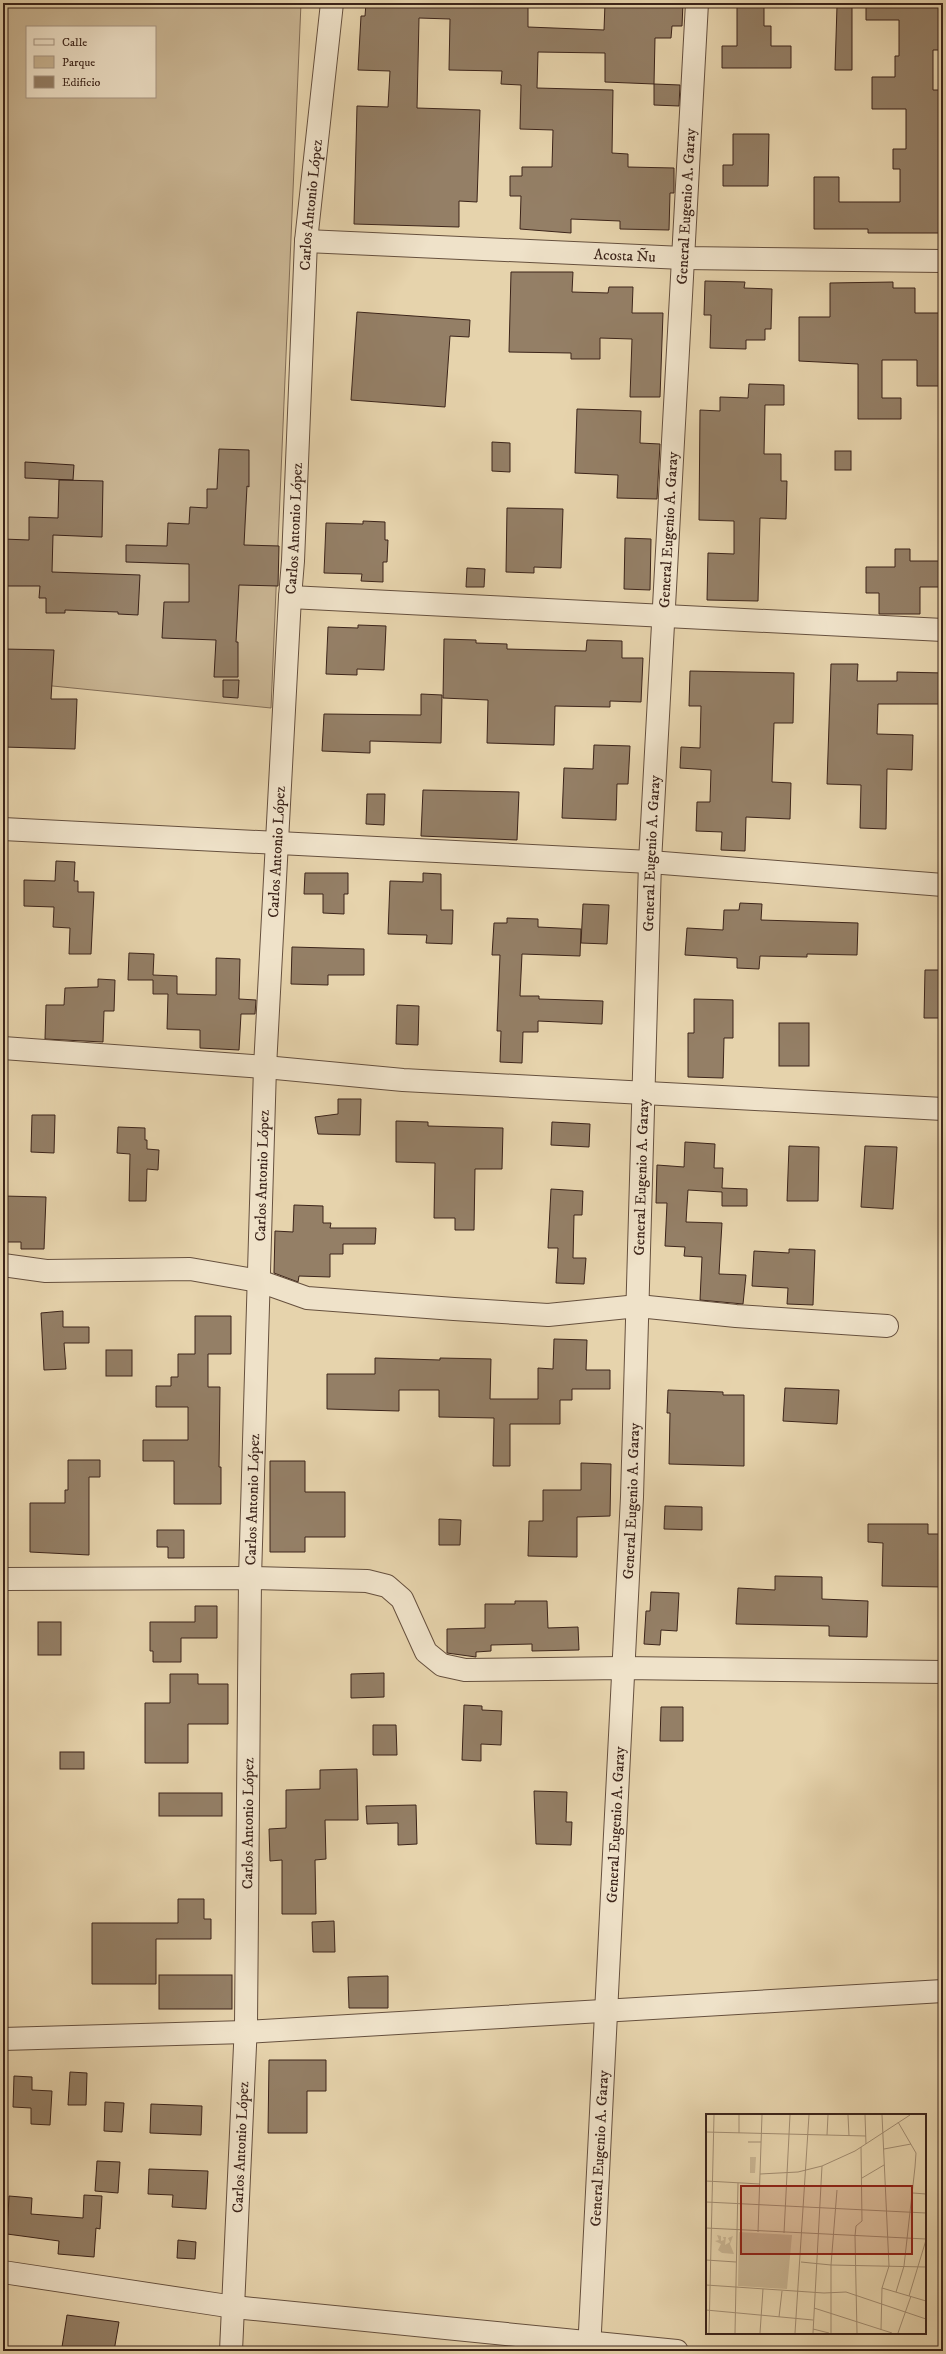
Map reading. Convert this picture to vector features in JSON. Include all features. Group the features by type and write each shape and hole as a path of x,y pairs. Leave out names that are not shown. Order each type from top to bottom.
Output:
{"street":[{"name":"Carlos Antonio López","path":"231,2351 245,2032 250,1578 266,1067 293,561 306,241 332,3"},
{"name":"General Eugenio A. Garay","path":"589,2347 604,2011 632,1497 650,862 697,3"},
{"name":"Acosta Ñu","path":"306,241 683,258 943,261"},
{"path":"290,597 943,630"},
{"path":"3,829 650,862 943,886"},
{"path":"3,1048 266,1067 403,1080 644,1095 943,1110"},
{"path":"3,1265 46,1271 190,1269 259,1281 307,1298 446,1309 548,1314 638,1306 736,1316 887,1326"},
{"path":"3,1579 250,1578 367,1582 387,1586 402,1599 426,1652 442,1665 465,1670 622,1668 943,1672"},
{"path":"3,2039 245,2032 943,1991"},
{"path":"3,2272 234,2307 589,2347 677,2351"}],"green space":[{"path":"3,3 301,3 271,708 3,681"}],"building":[{"path":"366,3 528,3 528,27 604,30 605,3 683,3 682,26 672,26 671,38 655,38 654,84 605,82 605,53 538,52 537,88 613,90 612,153 628,154 628,167 674,168 674,193 670,193 669,230 620,229 620,221 571,219 571,233 520,229 521,196 510,196 510,176 522,176 522,167 552,167 553,130 520,129 521,85 501,84 502,71 449,70 450,19 419,18 417,108 480,110 477,202 459,201 459,227 354,224 357,106 388,107 390,71 358,70 361,16 365,16"},
{"path":"737,3 764,3 764,26 771,26 771,46 791,46 791,68 722,68 722,46 737,46"},
{"path":"866,3 943,3 943,50 933,50 933,90 943,90 943,110 940,110 940,149 943,149 943,233 868,233 868,229 814,229 814,177 839,177 839,202 900,202 900,169 893,169 893,149 906,149 906,109 872,109 872,77 895,77 895,56 899,56 899,20 866,20"},
{"path":"837,6 852,6 852,70 835,70"},
{"path":"654,84 680,85 679,106 654,105"},
{"path":"733,134 769,134 768,186 723,186 723,165 733,165"},
{"path":"511,272 573,272 572,292 608,293 609,287 633,287 632,313 663,313 660,397 630,397 632,339 600,338 600,359 571,359 571,353 509,352"},
{"path":"705,281 745,282 744,288 772,289 771,329 765,329 765,340 746,340 746,349 710,348 711,315 704,315"},
{"path":"893,282 893,288 915,288 915,313 943,313 943,386 917,386 917,360 882,360 882,398 901,398 901,419 858,419 858,364 799,361 799,317 830,317 830,283"},
{"path":"357,312 470,320 469,337 450,336 445,407 351,400"},
{"path":"749,384 784,385 784,405 765,405 764,454 781,454 781,481 787,481 786,519 760,518 758,601 707,600 708,553 734,554 734,521 699,520 700,410 720,411 720,397 748,398"},
{"path":"577,409 641,411 640,443 660,444 657,499 617,498 618,475 575,473"},
{"path":"492,442 510,443 510,472 492,471"},
{"path":"219,449 249,450 249,487 247,486 244,545 279,546 278,586 239,585 236,642 238,642 238,677 214,677 216,640 162,638 164,602 189,602 189,564 126,562 126,545 167,546 168,523 189,524 190,507 207,508 207,489 217,489"},
{"path":"835,451 851,451 851,470 835,470"},
{"path":"25,462 74,465 73,480 25,478"},
{"path":"59,480 103,481 102,537 53,535 52,572 140,575 138,615 118,614 118,612 65,610 65,613 46,613 46,598 39,598 40,586 3,586 3,539 29,540 29,517 58,518"},
{"path":"507,508 563,509 561,568 534,567 534,573 506,572"},
{"path":"363,521 385,522 385,540 388,540 387,562 383,562 383,582 361,581 362,574 324,573 326,523 363,524"},
{"path":"625,538 651,539 650,590 624,589"},
{"path":"895,549 910,549 910,561 943,561 943,587 920,587 920,614 879,614 879,593 866,593 866,567 895,567"},
{"path":"467,568 485,569 484,587 466,587"},
{"path":"358,625 386,626 384,670 357,669 357,675 326,674 328,627 358,628"},
{"path":"444,639 476,640 476,643 507,644 507,649 586,651 587,640 622,641 622,658 643,658 641,702 610,701 610,707 555,706 554,745 487,743 488,700 443,698"},
{"path":"3,649 54,650 51,699 77,699 75,749 3,747"},
{"path":"831,664 858,664 857,681 897,681 897,672 943,673 943,704 878,704 877,734 913,735 912,770 887,769 886,829 860,828 861,785 827,784"},
{"path":"690,671 794,673 793,723 774,723 772,782 791,783 790,819 746,817 745,851 721,850 722,832 696,831 697,802 710,802 711,770 680,768 681,747 700,748 701,706 689,706"},
{"path":"223,680 239,680 238,698 223,697"},
{"path":"421,694 442,695 441,743 370,741 370,753 322,751 324,714 421,715"},
{"path":"594,745 630,746 628,784 617,784 616,820 562,818 564,768 593,769"},
{"path":"423,790 519,792 517,840 421,836"},
{"path":"367,794 385,794 384,825 366,824"},
{"path":"56,861 75,862 74,881 78,881 78,892 94,892 91,954 69,954 70,928 53,927 54,907 24,906 24,880 55,881"},
{"path":"305,873 348,873 348,894 344,894 344,914 323,913 323,894 304,894"},
{"path":"423,873 441,874 441,910 453,910 452,944 426,943 427,935 388,934 390,881 423,882"},
{"path":"740,903 762,904 761,920 858,923 857,955 807,954 807,957 760,956 759,969 737,968 737,958 685,955 687,928 723,930 724,910 739,910"},
{"path":"583,904 609,905 607,944 581,943"},
{"path":"507,918 538,919 538,927 581,929 580,956 522,954 520,996 539,996 539,999 603,1001 602,1024 538,1021 538,1032 523,1032 522,1063 500,1062 501,1031 497,1031 500,955 492,955 494,923 507,923"},
{"path":"292,947 364,949 364,975 328,975 328,985 291,984"},
{"path":"129,953 154,954 153,975 177,976 177,994 216,995 216,958 240,959 239,999 256,1000 255,1014 241,1014 239,1050 200,1048 200,1030 167,1029 168,994 153,994 153,980 128,980"},
{"path":"925,970 943,970 943,1018 924,1018"},
{"path":"98,979 115,980 114,1011 104,1011 103,1042 45,1039 46,1005 64,1005 65,988 98,987"},
{"path":"694,999 733,1000 733,1038 724,1038 723,1078 688,1077 688,1033 694,1033"},
{"path":"397,1005 419,1006 418,1045 396,1044"},
{"path":"779,1023 809,1023 809,1066 779,1066"},
{"path":"338,1099 361,1099 360,1135 318,1134 315,1117 338,1114"},
{"path":"32,1115 55,1115 54,1153 31,1152"},
{"path":"396,1121 428,1122 428,1126 503,1128 502,1169 475,1169 474,1230 455,1230 455,1218 434,1218 435,1163 396,1162"},
{"path":"552,1122 590,1124 589,1147 551,1145"},
{"path":"118,1127 145,1128 147,1149 159,1150 158,1170 147,1169 146,1201 129,1201 130,1154 117,1153"},
{"path":"685,1142 715,1144 714,1168 723,1168 722,1188 747,1189 747,1206 722,1206 722,1192 688,1190 686,1222 722,1223 719,1274 746,1275 743,1304 700,1300 702,1257 684,1256 685,1247 665,1246 667,1203 656,1203 657,1165 684,1167"},
{"path":"789,1146 819,1147 818,1201 787,1201"},
{"path":"865,1146 897,1147 893,1209 861,1207"},
{"path":"551,1189 583,1191 582,1215 574,1215 573,1258 586,1258 584,1284 556,1283 558,1248 548,1248"},
{"path":"3,1196 46,1197 44,1249 21,1249 21,1242 3,1242"},
{"path":"294,1205 323,1206 323,1223 331,1223 330,1228 376,1228 375,1244 343,1244 343,1254 330,1254 330,1277 299,1276 298,1282 274,1273 275,1231 293,1232"},
{"path":"789,1249 815,1250 813,1305 787,1304 788,1288 752,1286 754,1251 789,1253"},
{"path":"63,1311 63,1327 89,1327 89,1343 64,1343 66,1369 44,1370 41,1313"},
{"path":"195,1316 231,1316 231,1354 208,1354 208,1387 220,1387 219,1467 221,1467 221,1504 174,1504 174,1461 143,1461 143,1440 188,1440 188,1407 156,1407 156,1386 171,1386 171,1377 178,1377 178,1354 195,1354"},
{"path":"554,1339 587,1340 586,1370 610,1370 610,1389 572,1389 572,1400 560,1400 560,1424 510,1424 510,1466 493,1466 494,1418 439,1417 439,1390 399,1390 399,1411 327,1409 327,1374 375,1374 375,1358 440,1360 440,1358 491,1359 490,1399 538,1399 538,1368 553,1369"},
{"path":"106,1350 132,1350 132,1376 106,1376"},
{"path":"785,1388 839,1390 837,1424 783,1421"},
{"path":"668,1390 723,1392 723,1395 744,1395 744,1466 669,1464 670,1413 667,1413"},
{"path":"68,1460 100,1460 100,1477 89,1477 89,1555 30,1552 30,1503 65,1503 65,1490 68,1490"},
{"path":"270,1461 305,1461 305,1492 345,1492 345,1537 305,1537 305,1552 270,1552"},
{"path":"581,1463 611,1464 610,1516 577,1517 577,1557 528,1556 529,1521 543,1521 543,1490 581,1490"},
{"path":"665,1506 702,1507 702,1530 664,1529"},
{"path":"439,1519 461,1520 460,1545 439,1545"},
{"path":"868,1524 928,1524 928,1534 943,1534 943,1587 882,1586 883,1543 868,1542"},
{"path":"157,1530 184,1530 184,1558 168,1558 168,1547 157,1547"},
{"path":"775,1576 822,1577 822,1599 868,1601 867,1637 829,1636 829,1626 736,1624 738,1588 775,1590"},
{"path":"651,1592 679,1593 677,1631 661,1630 660,1645 644,1644 646,1611 650,1611"},
{"path":"515,1601 547,1601 548,1628 578,1627 579,1650 532,1651 532,1644 491,1645 491,1651 476,1652 476,1657 447,1653 447,1629 485,1628 485,1604 515,1604"},
{"path":"195,1606 217,1606 217,1638 181,1638 181,1662 153,1662 153,1651 150,1651 150,1622 195,1622"},
{"path":"38,1622 61,1622 61,1655 38,1655"},
{"path":"384,1673 384,1697 351,1698 351,1674"},
{"path":"170,1674 198,1674 198,1684 228,1684 228,1724 188,1724 188,1763 145,1763 145,1703 170,1703"},
{"path":"464,1705 482,1706 482,1710 502,1711 501,1745 481,1744 481,1761 462,1760"},
{"path":"661,1707 683,1707 683,1741 660,1741"},
{"path":"373,1725 396,1725 397,1755 373,1755"},
{"path":"60,1752 84,1752 84,1769 60,1769"},
{"path":"357,1769 358,1820 325,1820 326,1859 315,1860 316,1914 282,1914 282,1860 270,1861 269,1829 286,1828 286,1790 320,1789 320,1770"},
{"path":"534,1791 567,1792 566,1822 572,1822 571,1845 536,1844"},
{"path":"159,1793 222,1793 222,1816 159,1816"},
{"path":"416,1805 417,1844 398,1845 398,1823 367,1824 366,1806"},
{"path":"178,1899 204,1899 204,1919 211,1919 211,1939 156,1939 156,1984 92,1984 92,1923 178,1923"},
{"path":"334,1921 335,1952 313,1952 312,1922"},
{"path":"159,1975 232,1975 232,2009 159,2009"},
{"path":"388,1976 388,2008 349,2008 348,1977"},
{"path":"269,2060 326,2060 326,2091 307,2091 307,2133 268,2133"},
{"path":"70,2072 87,2073 86,2105 68,2105"},
{"path":"14,2076 32,2077 32,2090 52,2091 50,2125 31,2124 31,2108 13,2107"},
{"path":"105,2102 124,2103 122,2132 104,2131"},
{"path":"151,2104 202,2106 201,2135 150,2133"},
{"path":"97,2161 120,2162 118,2193 95,2191"},
{"path":"149,2169 208,2171 206,2209 172,2207 173,2195 148,2194"},
{"path":"84,2195 102,2196 100,2229 96,2228 94,2257 58,2254 59,2241 7,2234 9,2196 32,2198 31,2214 83,2218"},
{"path":"178,2240 196,2242 195,2259 177,2258"},
{"path":"67,2315 119,2322 114,2351 83,2351 62,2347"}]}
